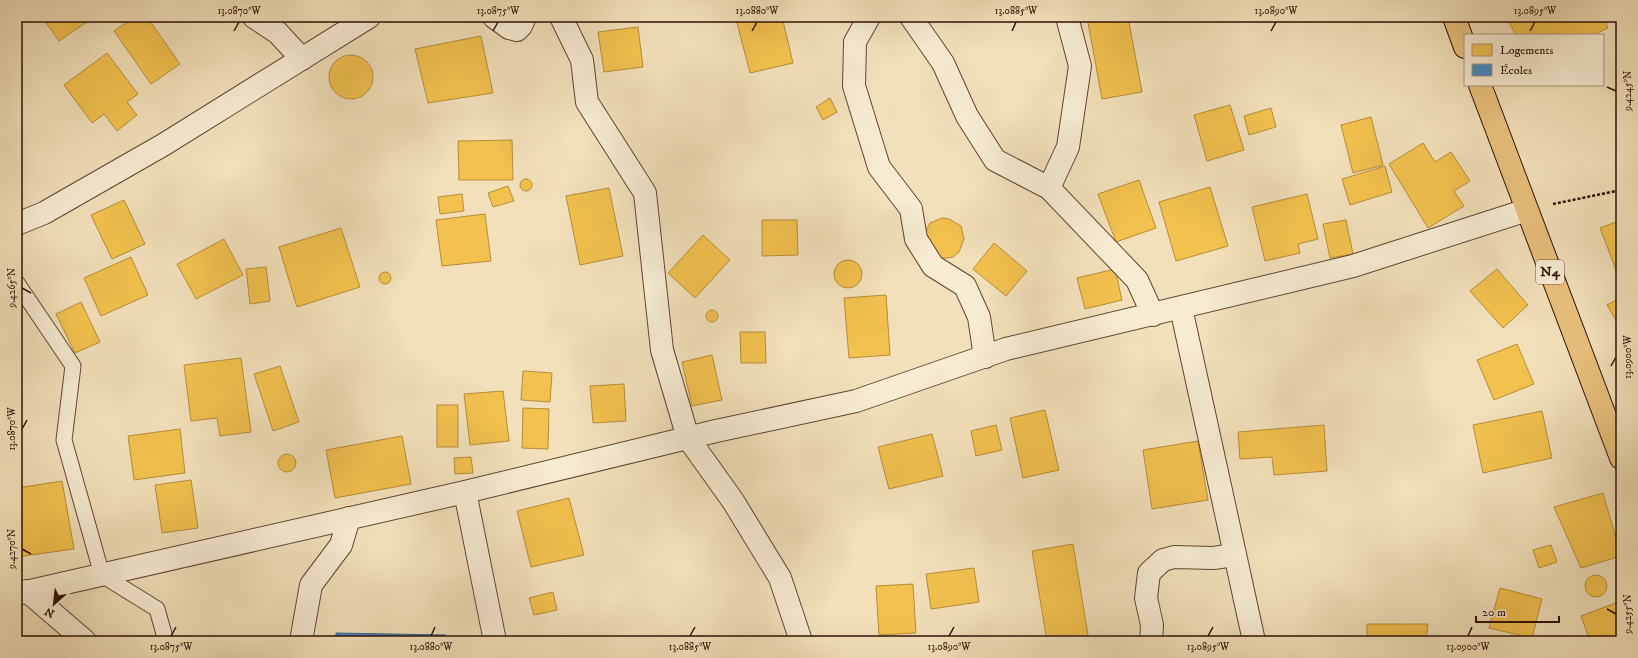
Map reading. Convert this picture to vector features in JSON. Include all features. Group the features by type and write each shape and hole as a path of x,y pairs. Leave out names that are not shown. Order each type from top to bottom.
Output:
{"highway":[{"path":"1454,17 1464,44"},
{"name":"N4","path":"1480,86 1621,458"}],"street":[{"path":"254,17 278,33 302,59"},
{"path":"17,224 44,214 156,149 369,17"},
{"path":"494,17 509,28 517,30 521,26 525,17"},
{"path":"562,17 582,60 587,102 645,193 662,350 688,438 733,501 780,578 801,641"},
{"path":"869,17 854,42 854,86 879,167 911,209 916,239 933,266 965,286 979,317 985,356"},
{"path":"910,17 943,62 967,116 995,160 1049,188 1137,280 1153,315"},
{"path":"1049,188 1068,147 1080,66 1067,17"},
{"path":"22,592 465,492 688,438 856,401 1006,349 1353,266 1527,210"},
{"path":"1181,308 1254,641"},
{"path":"465,492 495,641"},
{"path":"301,641 311,585 341,546 349,518"},
{"path":"1151,641 1152,625 1146,598 1149,572 1163,560 1174,557 1213,558 1235,555"},
{"path":"22,592 86,641"}],"lane":[{"path":"19,288 73,366 64,440 102,575 157,609 166,641"}],"path":[{"path":"1527,210 1621,190"}],"building: Logements":[{"path":"42,17 94,17 59,41"},
{"path":"134,17 147,17 180,64 151,84 114,31"},
{"path":"745,17 782,17 793,63 750,73 736,19"},
{"path":"1087,17 1128,17 1142,92 1102,99"},
{"path":"1506,17 1603,17 1608,28 1595,34 1515,34"},
{"path":"638,27 643,67 604,72 598,32"},
{"path":"481,36 493,93 428,103 415,49"},
{"path":"107,53 138,94 127,102 137,115 117,131 104,114 92,123 64,85"},
{"path":"347,55 355,55 360,56 367,61 372,68 372,86 367,93 360,98 347,99 339,96 332,89 329,81 329,73 332,65 339,58"},
{"path":"830,98 837,112 823,120 816,107"},
{"path":"1230,105 1244,150 1207,161 1194,115"},
{"path":"1271,108 1276,127 1249,135 1244,116"},
{"path":"1371,117 1383,165 1353,173 1341,125"},
{"path":"512,140 513,180 459,180 458,141"},
{"path":"1423,143 1435,162 1451,152 1470,181 1454,191 1464,206 1428,228 1389,164"},
{"path":"1385,166 1392,192 1350,205 1342,179"},
{"path":"524,179 528,179 532,185 528,191 524,191 520,187 520,183"},
{"path":"1139,180 1156,228 1116,242 1098,194"},
{"path":"508,186 514,201 493,207 488,193"},
{"path":"1210,187 1228,246 1176,261 1159,202"},
{"path":"609,188 623,256 580,265 566,196"},
{"path":"462,194 464,211 440,214 438,197"},
{"path":"1307,194 1318,239 1298,244 1300,253 1265,261 1252,207"},
{"path":"124,200 145,244 112,259 91,215"},
{"path":"485,214 491,261 442,266 436,220"},
{"path":"942,218 949,219 961,226 964,239 959,252 953,257 940,258 924,234 930,223"},
{"path":"762,220 797,220 798,255 762,256"},
{"path":"1346,220 1353,254 1330,258 1323,224"},
{"path":"1621,220 1621,283 1600,228"},
{"path":"341,228 360,287 297,307 279,247"},
{"path":"703,235 730,260 695,298 668,273"},
{"path":"224,239 243,275 196,299 177,264"},
{"path":"994,243 1027,271 1006,296 973,269"},
{"path":"131,257 148,295 101,316 84,278"},
{"path":"848,260 858,264 862,274 858,284 848,288 838,284 834,274 838,264"},
{"path":"266,267 270,301 250,304 246,269"},
{"path":"1115,269 1122,300 1085,309 1077,278"},
{"path":"1497,269 1528,305 1503,328 1470,291"},
{"path":"383,272 387,272 391,278 387,284 383,284 379,280 379,276"},
{"path":"886,295 890,355 849,358 844,298"},
{"path":"1618,299 1621,304 1621,329 1607,305"},
{"path":"81,302 100,342 75,353 56,314"},
{"path":"710,310 714,310 718,316 714,322 710,322 706,318 706,314"},
{"path":"740,332 765,332 766,363 741,363"},
{"path":"1517,344 1534,384 1494,400 1477,360"},
{"path":"712,355 722,400 692,406 682,362"},
{"path":"241,358 251,432 220,436 217,418 191,421 184,365"},
{"path":"280,366 299,422 273,431 254,374"},
{"path":"523,371 552,373 550,402 521,400"},
{"path":"624,384 626,421 593,423 590,386"},
{"path":"503,391 509,441 470,445 464,394"},
{"path":"437,405 458,405 458,447 437,447"},
{"path":"523,408 549,409 548,449 522,448"},
{"path":"1045,410 1059,470 1023,478 1010,418"},
{"path":"1542,411 1552,458 1483,473 1473,425"},
{"path":"996,425 1002,450 976,456 971,431"},
{"path":"1324,425 1327,471 1274,475 1272,457 1240,459 1238,432"},
{"path":"180,429 185,473 134,480 128,436"},
{"path":"932,434 943,476 889,489 878,447"},
{"path":"402,436 411,484 335,498 326,450"},
{"path":"1198,441 1208,500 1152,509 1143,450"},
{"path":"283,454 291,454 296,459 294,470 291,472 283,472 278,467 278,459"},
{"path":"471,457 473,473 455,474 454,458"},
{"path":"191,480 198,528 162,533 155,485"},
{"path":"62,481 74,549 17,557 17,488"},
{"path":"1603,493 1621,556 1581,568 1554,507"},
{"path":"569,498 584,555 531,567 517,511"},
{"path":"1073,544 1089,641 1047,641 1032,551"},
{"path":"1551,545 1557,562 1539,568 1533,550"},
{"path":"974,568 979,602 931,609 926,574"},
{"path":"1596,575 1604,578 1607,586 1604,594 1596,597 1588,594 1585,586 1588,578"},
{"path":"913,584 916,633 879,635 876,586"},
{"path":"1500,588 1542,599 1532,638 1489,628"},
{"path":"553,592 557,610 534,615 529,598"},
{"path":"1621,601 1621,641 1590,641 1581,616"},
{"path":"1367,624 1428,624 1426,641 1367,641"},
{"path":"1330,637 1330,641 1300,640"}],"building: Écoles":[{"path":"336,633 446,635 446,641 336,641"}]}
